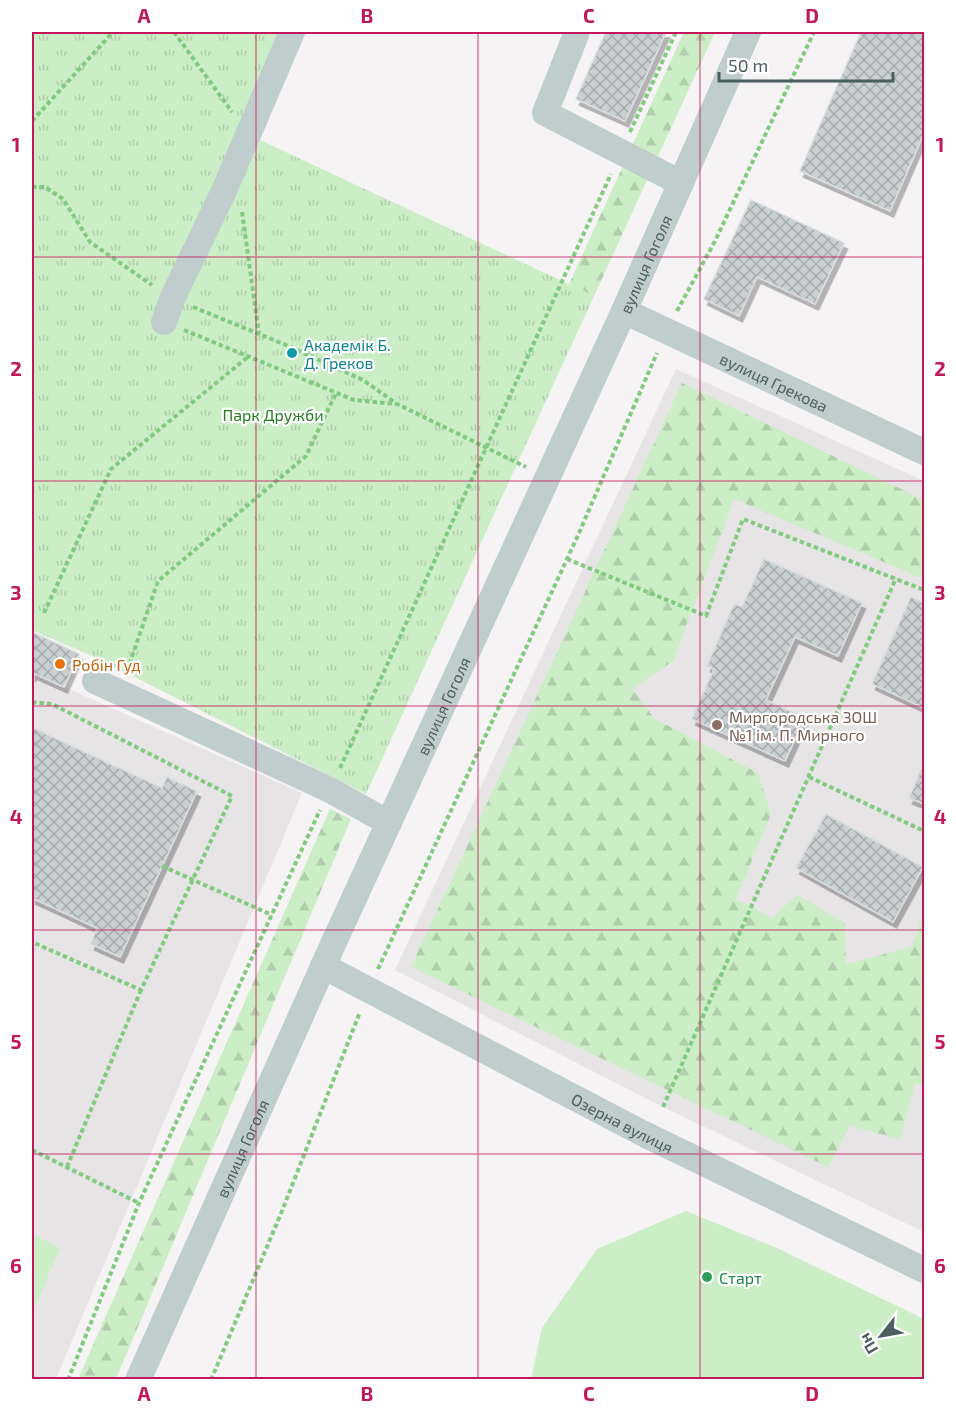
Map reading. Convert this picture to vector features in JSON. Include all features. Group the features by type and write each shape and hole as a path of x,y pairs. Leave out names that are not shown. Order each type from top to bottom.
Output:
{"street":[{"path":"168,310 227,185 292,32"},
{"path":"577,32 545,113 681,183"},
{"name":"вулиця Гоголя","path":"138,1380 323,966 624,311 748,32"},
{"name":"вулиця Грекова","path":"624,311 924,452"},
{"path":"95,681 330,790 389,823"},
{"name":"Озерна вулиця","path":"323,966 644,1134 924,1270"}],"path":[{"path":"32,121 112,32"},
{"path":"174,32 248,134"},
{"path":"68,1380 139,1203 676,32"},
{"path":"211,1380 282,1211 369,990 567,559 666,332 715,241 814,32"},
{"path":"227,185 242,213 259,334"},
{"path":"32,187 45,187 63,199 90,242 168,310 249,356 336,393 354,400 397,404"},
{"path":"168,310 259,334 363,380 397,404 548,478"},
{"path":"44,614 111,469 249,356"},
{"path":"120,693 158,581 306,456 336,393"},
{"path":"567,559 706,616 743,519 924,590"},
{"path":"663,1107 896,578"},
{"path":"32,702 52,704 232,796 141,990 67,1167"},
{"path":"808,777 924,831"},
{"path":"162,866 272,915"},
{"path":"32,942 141,990"},
{"path":"32,1150 139,1203"}],"shaded area":[{"name":"Миргородська ЗОШ №1 ім. П. Мирного","path":"676,369 924,481 924,1232 663,1107 395,970"},
{"path":"33,673 302,793 56,1379 32,1379"}],"green space":[{"name":"Парк Дружби","path":"32,32 291,32 249,135 594,296 366,794 101,660 32,630"},
{"path":"684,32 715,32 594,296 569,284"},
{"name":"Миргородська ЗОШ №1 ім. П. Мирного","path":"682,383 924,500 924,579 734,499 673,661 632,689 655,719 758,773 771,814 736,899 772,918 797,895 845,923 846,964 911,947 924,914 924,1084 915,1084 900,1139 849,1126 828,1167 411,967"},
{"path":"330,809 351,819 116,1379 78,1379"},
{"name":"Старт","path":"686,1211 779,1249 924,1319 924,1379 531,1379 542,1328 597,1249"},
{"path":"32,1234 60,1248 32,1314"}],"building":[{"path":"606,32 666,32 625,121 576,99"},
{"path":"861,32 924,32 924,133 890,211 800,171"},
{"path":"751,200 844,243 815,304 757,277 739,316 704,299"},
{"path":"764,559 862,603 838,656 795,637 766,700 805,718 785,761 692,719 714,669 707,666 734,604 742,607"},
{"path":"911,597 924,603 924,708 872,684"},
{"path":"32,632 79,654 64,687 33,673 32,676"},
{"path":"33,728 162,788 167,777 197,791 120,957 91,944 97,928 32,898"},
{"path":"924,763 924,804 909,798"},
{"path":"826,814 923,867 893,922 796,868"}],"place":[{"name":"Академік Б. Д. Греков","path":"292,353"},
{"name":"Робін Гуд","path":"60,664"},
{"name":"Миргородська ЗОШ №1 ім. П. Мирного","path":"717,725"},
{"name":"Старт","path":"707,1277"}]}
